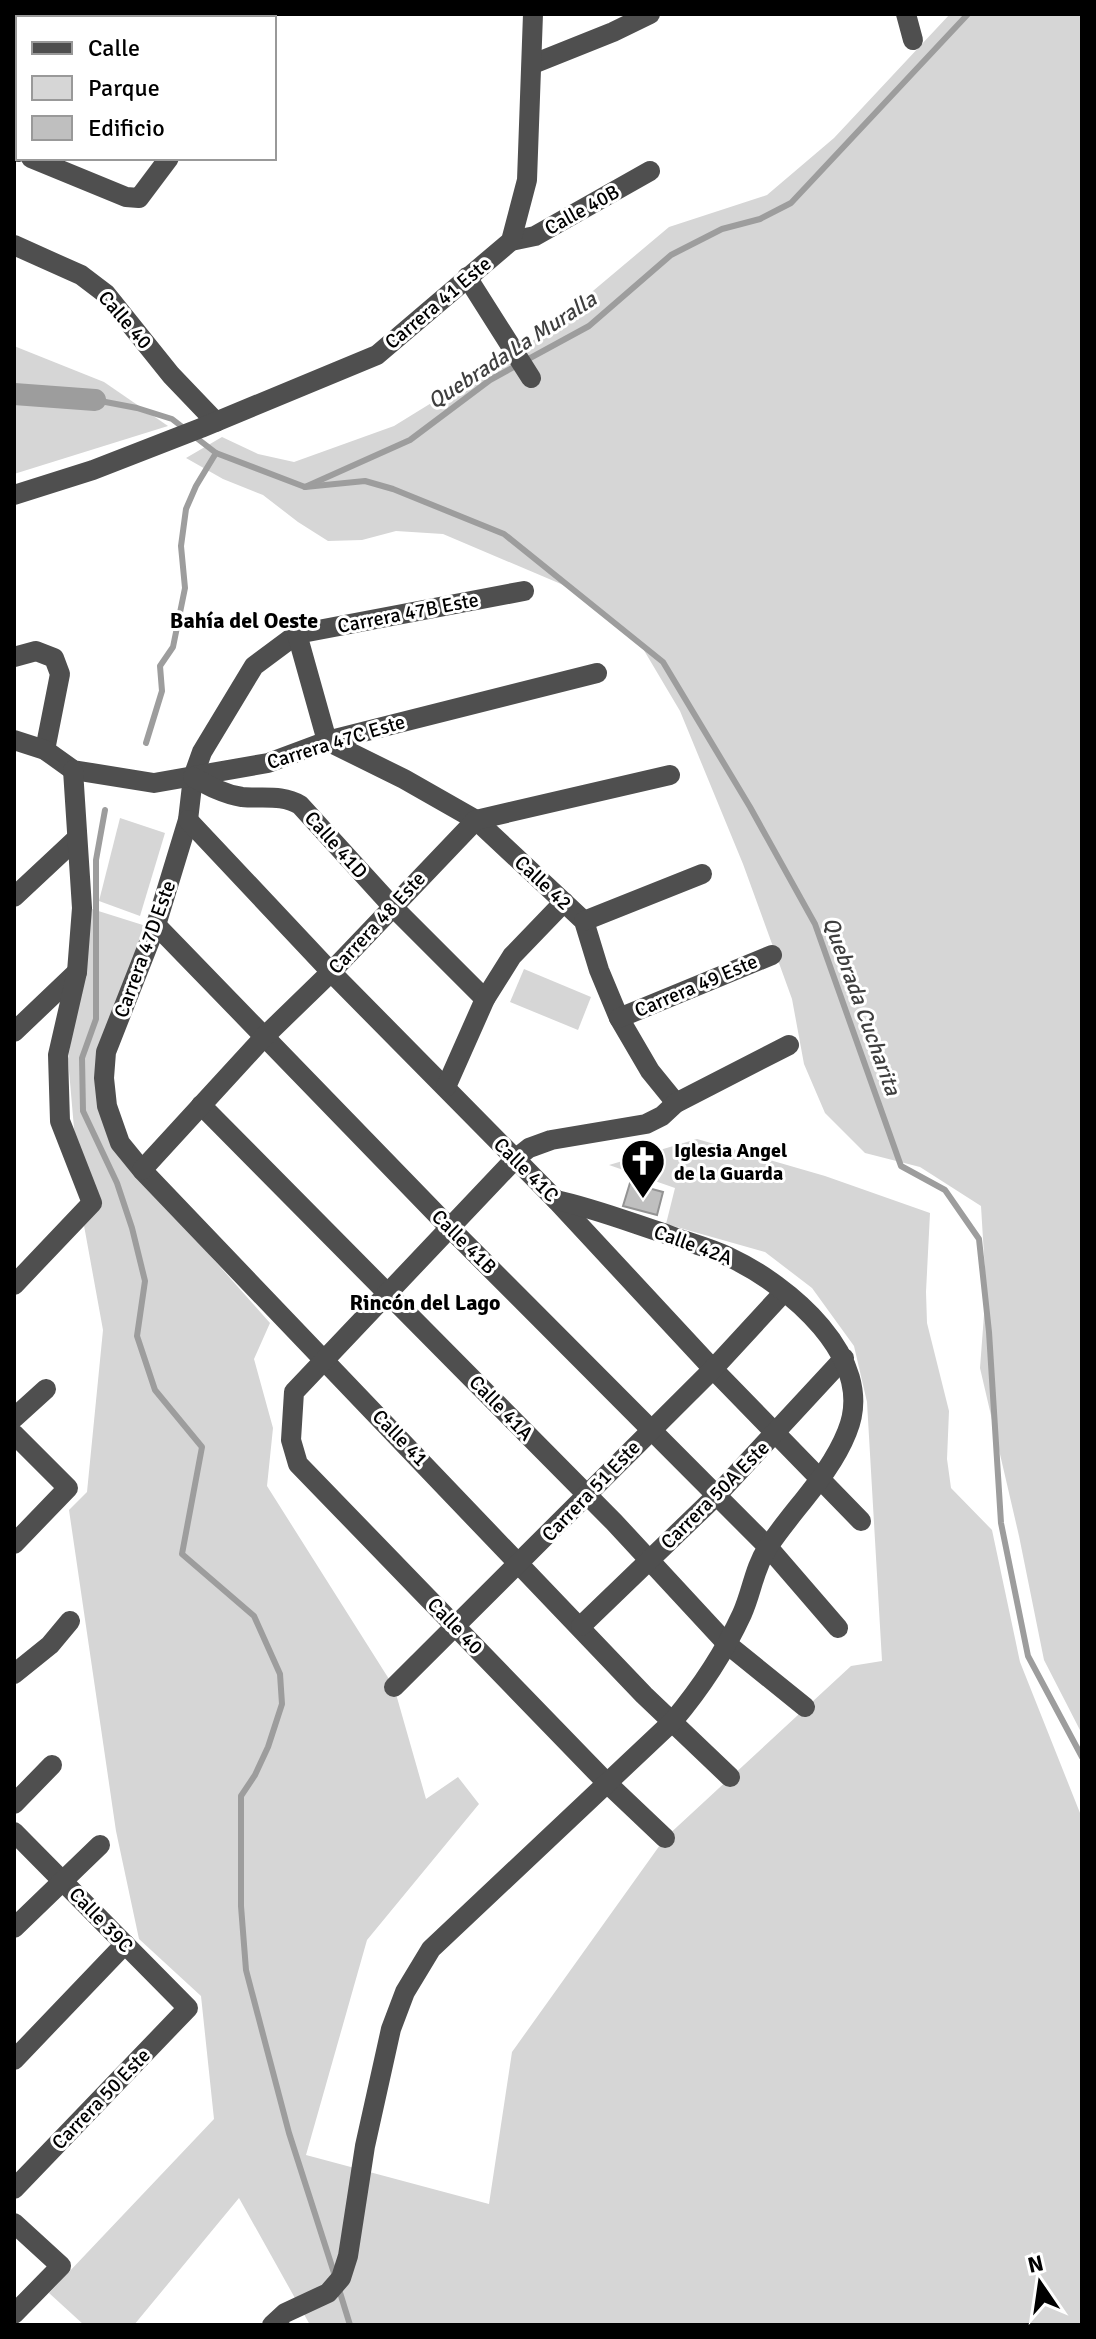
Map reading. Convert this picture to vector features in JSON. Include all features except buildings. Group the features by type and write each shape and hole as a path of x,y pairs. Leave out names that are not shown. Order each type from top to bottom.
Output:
{"street":[{"path":"511,241 527,180 533,14"},
{"path":"533,64 650,14"},
{"path":"906,14 913,40"},
{"path":"36,160 126,197 139,198 168,160"},
{"name":"Calle 40B","path":"511,241 535,236 650,171"},
{"name":"Carrera 41 Este","path":"14,495 93,470 377,355 511,241"},
{"name":"Calle 40","path":"14,245 81,275 106,294 208,425"},
{"path":"467,277 531,378"},
{"name":"Carrera 47B Este","path":"254,666 297,634 524,591"},
{"path":"297,634 327,741"},
{"path":"14,657 36,651 54,658 60,674 45,750"},
{"name":"Carrera 47D Este","path":"104,1078 106,1052 156,925 188,820 193,777 202,752 254,666"},
{"name":"Carrera 47C Este","path":"73,770 154,783 193,777 268,763 327,741 597,673"},
{"path":"14,740 45,750 73,770 75,840 82,908 77,972 58,1055 60,1121 92,1203 14,1285"},
{"name":"Calle 42","path":"327,741 404,779 476,820 584,921 599,970 619,1018 650,1071 676,1103"},
{"path":"476,820 670,775"},
{"name":"Calle 41D","path":"193,777 221,792 243,797 283,797 300,805 392,906 485,999"},
{"name":"Calle 41C","path":"188,820 861,1521"},
{"name":"Carrera 48 Este","path":"142,1170 264,1037 331,972 476,820"},
{"path":"14,897 75,840"},
{"path":"584,921 702,874"},
{"path":"446,1087 485,999 512,956 564,902"},
{"name":"Calle 41B","path":"156,925 449,1227 768,1547 838,1628"},
{"name":"Carrera 49 Este","path":"619,1018 772,955"},
{"path":"14,1032 77,972"},
{"path":"325,1359 449,1227 529,1148 551,1140 646,1124 662,1116 676,1103 789,1045"},
{"name":"Calle 41","path":"104,1078 107,1106 120,1143 142,1170 644,1695 730,1777"},
{"name":"Calle 41A","path":"201,1105 587,1495 727,1644 805,1707"},
{"name":"Calle 42A","path":"556,1200 581,1205 726,1255 784,1292 814,1317 844,1358"},
{"name":"Carrera 51 Este","path":"394,1687 713,1369 784,1292"},
{"path":"272,2325 294,2308 334,2286 348,2256 365,2146 384,2057 405,1992 431,1949 673,1721 695,1695 727,1644 743,1611 756,1568 768,1547 821,1478 848,1430 853,1393 844,1358"},
{"name":"Carrera 50A Este","path":"581,1626 717,1495 844,1358"},
{"name":"Calle 40","path":"325,1359 294,1392 291,1440 298,1464 607,1783 665,1838"},
{"path":"14,1418 46,1389"},
{"path":"14,1434 68,1488 14,1544"},
{"path":"14,1674 50,1645 70,1621"},
{"path":"14,1804 52,1765"},
{"name":"Calle 39C","path":"14,1832 188,2008"},
{"path":"14,1928 100,1845"},
{"path":"14,2060 125,1944"},
{"name":"Carrera 50 Este","path":"14,2189 188,2008"},
{"path":"14,2223 61,2266 14,2314"}],"green space":[{"path":"950,14 1082,14 1082,1734 1044,1660 980,1368 986,1288 981,1206 920,1167 865,1153 825,1113 804,1064 792,999 743,864 680,711 642,647 568,587 443,534 396,531 362,540 328,541 263,495 223,479 186,458 222,437 258,454 294,462 394,426 537,338 669,227 767,195 834,138"},
{"path":"14,346 104,382 168,426 14,474"},
{"path":"120,818 165,833 140,916 99,901"},
{"path":"92,909 146,926 104,1037 111,1144 270,1323 254,1359 273,1428 267,1486 394,1687 426,1799 458,1777 479,1804 367,1940 306,2155 489,2204 512,2052 665,1838 851,1666 882,1661 867,1402 854,1346 812,1288 765,1252 666,1224 675,1188 609,1165 697,1139 825,1176 930,1213 927,1323 949,1411 947,1459 951,1488 992,1530 1020,1662 1082,1818 1082,2325 310,2325 239,2198 134,2325 84,2325 49,2293 214,2119 201,1996 139,1939 116,1831 69,1510 87,1492 103,1330 81,1209 68,1059"},
{"path":"524,969 591,997 578,1030 510,1002"}],"waterway":[{"name":"Quebrada La Muralla","path":"95,400 172,419 216,453 305,487 410,440 490,380 589,326 671,255 722,229 760,219 791,203 968,14"},
{"path":"14,394 95,400"},
{"path":"146,743 162,691 160,666 173,647 185,588 181,546 186,509 216,453"},
{"name":"Quebrada Cucharita","path":"305,487 365,481 393,489 504,534 663,662 750,807 815,924 901,1166 945,1190 979,1239 989,1332 1001,1523 1028,1656 1082,1757"},
{"path":"105,810 96,860 96,1019 82,1058 83,1111 117,1183 132,1228 145,1281 137,1336 155,1390 202,1447 182,1554 254,1616 280,1674 282,1704 268,1747 241,1796 241,1906 246,1970 289,2133 335,2276"},
{"path":"338,2286 350,2325"}],"place":[{"name":"Iglesia Angel de la Guarda","path":"643,1200"}],"district":[{"name":"Bahía del Oeste","path":"244,620"},
{"name":"Rincón del Lago","path":"425,1302"}]}
